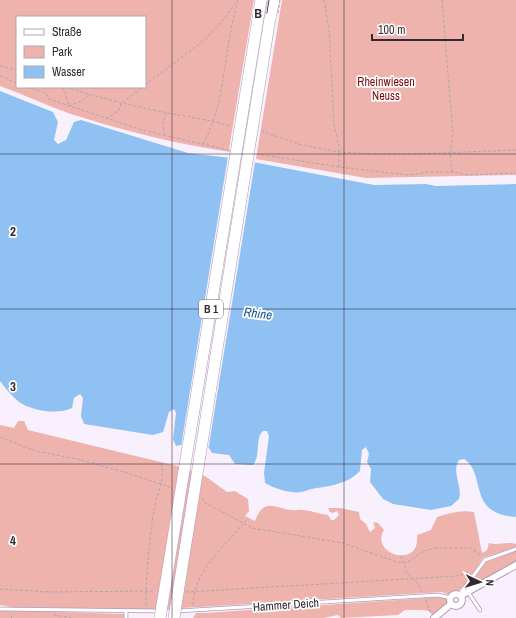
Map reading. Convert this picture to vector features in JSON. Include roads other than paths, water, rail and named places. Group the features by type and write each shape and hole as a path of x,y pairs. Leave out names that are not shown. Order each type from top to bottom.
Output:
{"highway":[{"name":"B 1","path":"160,618 261,0"},
{"name":"B 1","path":"174,618 274,0"}],"street":[{"path":"451,604 451,598 456,594 464,594 516,565"},
{"path":"432,617 451,604 458,605 464,594"}],"lane":[{"path":"480,610 464,594 485,560 516,549"},
{"name":"Hammer Deich","path":"0,609 126,612 193,611 438,595 451,598"},
{"path":"126,612 126,618"}],"water":[{"name":"Rhine","path":"0,91 53,112 58,122 54,140 58,144 66,140 74,122 81,120 188,153 231,158 374,185 426,184 436,186 516,184 516,517 500,514 490,509 480,492 471,465 464,459 459,460 456,469 460,490 459,499 451,506 431,510 393,504 383,499 370,482 371,469 367,462 369,454 366,447 362,450 360,471 356,475 334,485 302,492 292,492 278,489 265,483 264,473 269,436 267,431 263,431 259,438 257,457 253,465 235,464 229,455 212,453 209,448 180,445 176,446 173,439 176,413 174,409 169,412 163,432 153,435 84,424 81,416 83,398 80,394 74,398 72,408 53,412 31,408 19,402 0,381"}],"tram line":[{"path":"169,618 269,0"}],"park label":[{"name":"Rheinwiesen Neuss","path":"386,89"}]}
